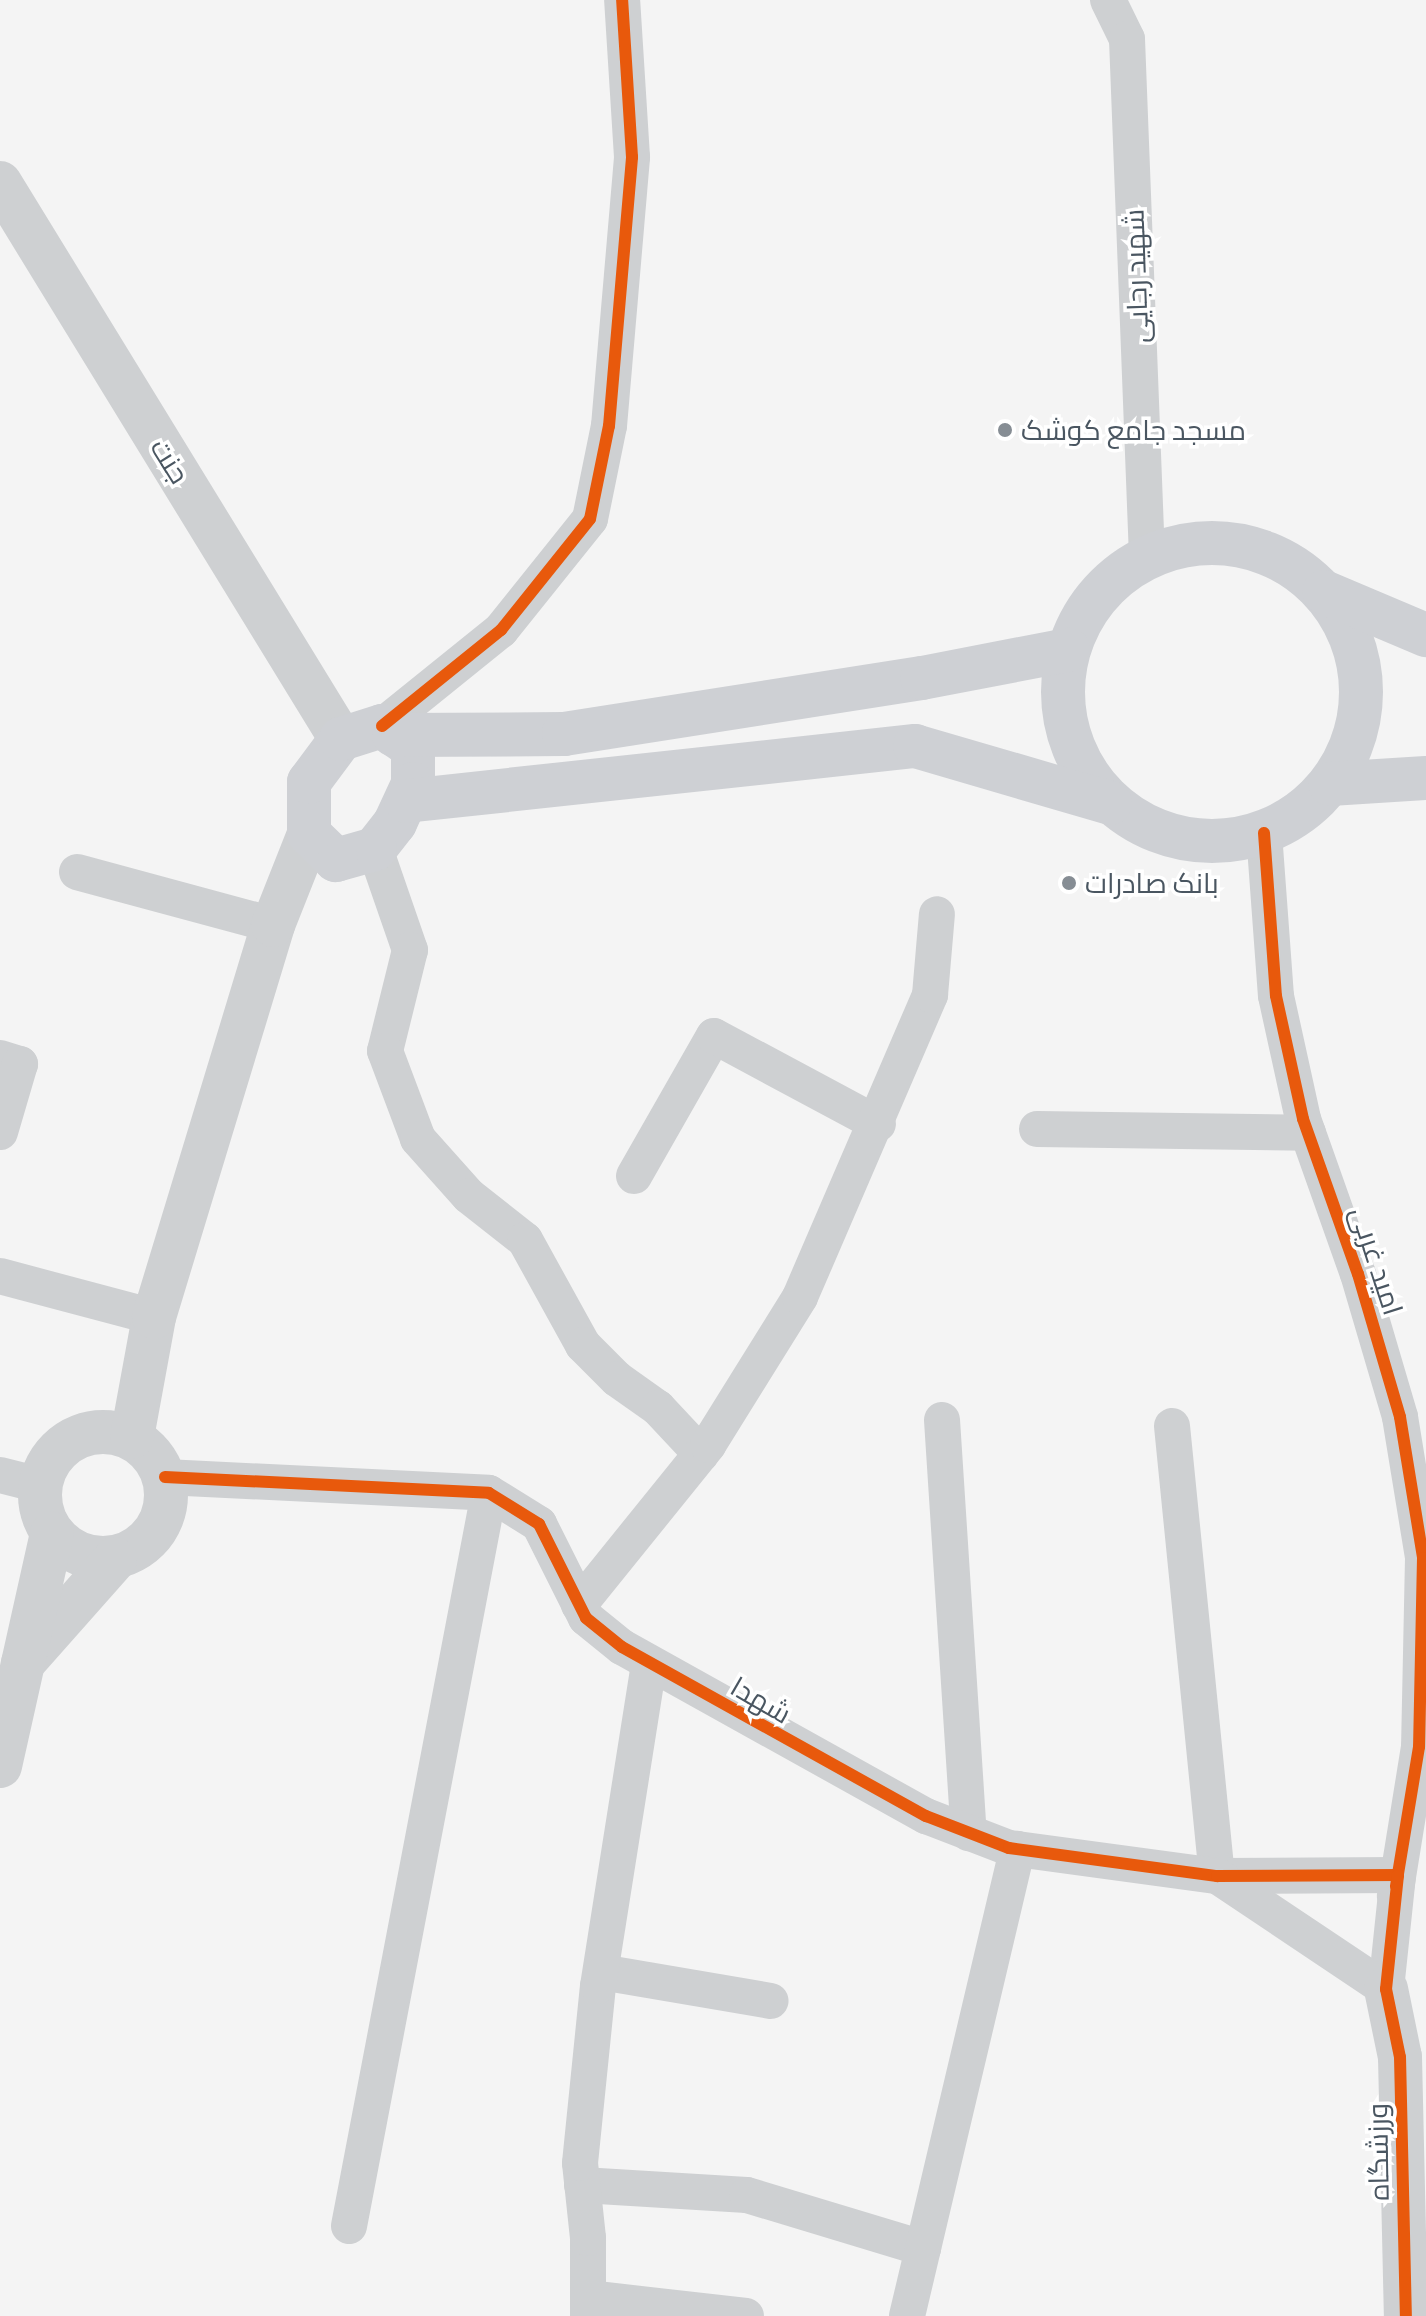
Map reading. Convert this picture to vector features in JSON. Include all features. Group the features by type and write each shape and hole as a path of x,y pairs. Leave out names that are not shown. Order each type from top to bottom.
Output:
{"main road":[{"path":"1183,544 1247,547 1294,567 1324,592 1347,626 1359,666 1361,708 1351,748 1330,784 1301,813 1264,833 1224,842 1182,840 1144,826 1110,803 1084,771 1067,732 1062,691 1068,650 1085,612 1112,580 1147,557 1183,544"},
{"path":"1324,592 1426,635"},
{"path":"388,731 413,748 413,784 406,801 375,849 336,860 309,834 309,782 341,739 388,731 564,734 906,681 1068,650"},
{"path":"406,801 915,746 1110,803"},
{"path":"1330,784 1426,778"}],"street":[{"path":"388,731 501,630 590,519 609,426 632,157 622,0"},
{"name":"شهید رجایی","path":"1108,0 1127,39 1147,557"},
{"name":"جنت","path":"0,183 341,739"},
{"name":"امید غربی","path":"1264,833 1276,996 1308,1133 1416,1453 1424,1635 1417,1809 1396,1886 1386,1989"},
{"path":"132,1437 154,1317 273,925 309,834"},
{"path":"375,849 410,950 385,1051 418,1139 469,1196 525,1240 583,1345 617,1379 658,1408 701,1454"},
{"path":"77,872 273,925"},
{"path":"579,1605 701,1454 800,1297 878,1124 930,995 937,914"},
{"path":"634,1176 714,1036 878,1124"},
{"path":"0,1058 20,1064 0,1132"},
{"path":"1037,1129 1308,1133"},
{"path":"0,1276 154,1317"},
{"path":"942,1420 969,1833"},
{"path":"1172,1426 1217,1876 1386,1989"},
{"path":"9,1667 115,1559 146,1543 165,1513 165,1477 153,1454 132,1437 103,1431 74,1438 20,1480 41,1510 52,1534 80,1555 115,1559"},
{"name":"شهدا","path":"165,1477 489,1493 539,1524 586,1618 649,1663 831,1765 969,1833 1017,1849 1217,1876 1396,1886"},
{"path":"349,2226 489,1493"},
{"path":"0,1766 9,1667 52,1534"},
{"path":"649,1663 601,1972 580,2163 588,2307 746,2316"},
{"path":"907,2316 1017,1849"},
{"path":"601,1972 771,2001"},
{"name":"ورزشگاه","path":"1386,1989 1413,2060 1406,2316"},
{"path":"582,2185 747,2195 923,2248"}],"cycle path":[{"path":"382,726 501,630 590,519 609,426 632,157 622,0"},
{"path":"1264,833 1276,996 1303,1119 1358,1274 1400,1417 1423,1558 1419,1747 1396,1886"},
{"path":"165,1477 489,1493 539,1524 586,1618 622,1647 926,1816 1009,1848 1217,1876 1398,1875 1386,1989 1400,2057 1406,2316"}],"place":[{"name":"مسجد جامع کوشک","path":"1005,430"},
{"name":"بانک صادرات","path":"1069,883"}]}
